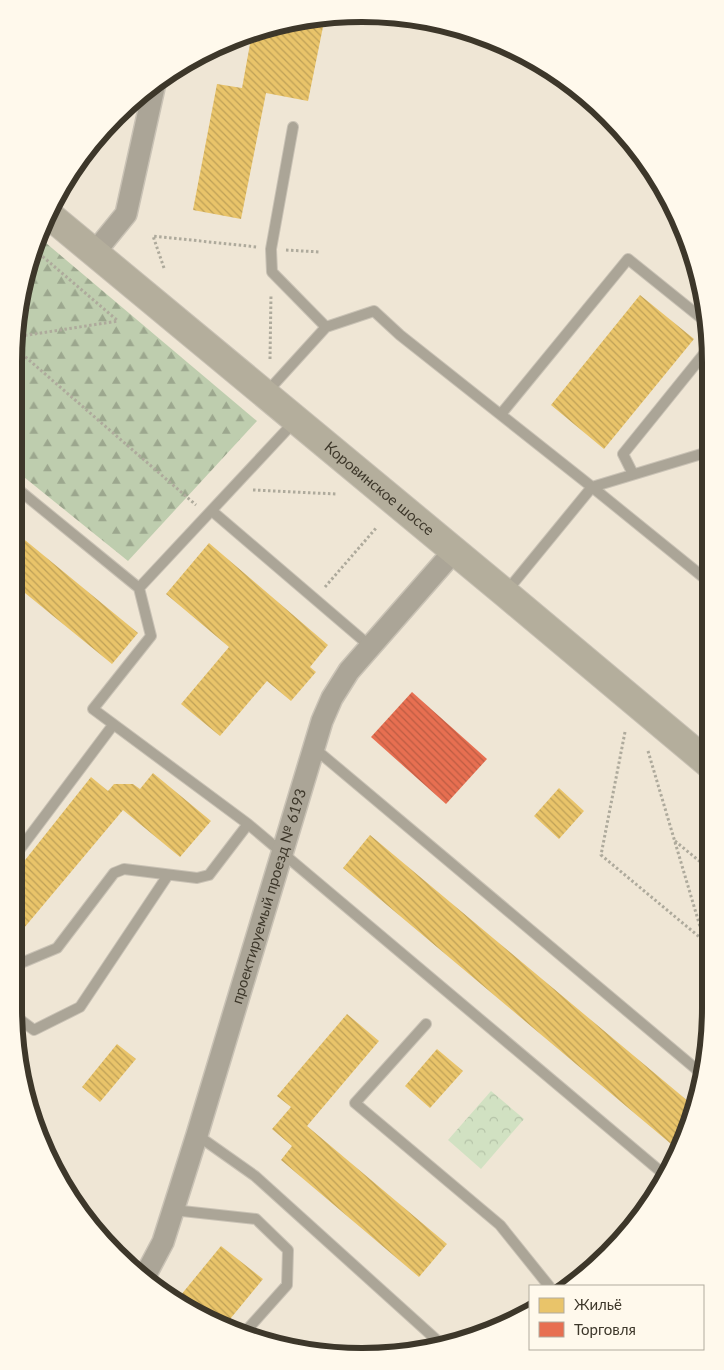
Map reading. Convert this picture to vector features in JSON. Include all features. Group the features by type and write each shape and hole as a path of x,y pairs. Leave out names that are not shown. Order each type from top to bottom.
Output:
{"main road":[{"name":"Коровинское шоссе","path":"54,219 702,758"}],"street":[{"path":"95,252 126,214 152,95"},
{"name":"проектируемый проезд № 6193","path":"148,1271 163,1242 197,1135 322,721 332,698 349,671 454,550"}],"lane":[{"path":"293,127 271,249 272,272 326,327"},
{"path":"501,414 628,259 699,316"},
{"path":"264,394 326,327 374,311 400,335 702,576"},
{"path":"632,474 623,454 702,356"},
{"path":"139,588 295,420"},
{"path":"505,593 592,487 702,454"},
{"path":"22,493 139,588 151,636 93,709 248,824 660,1171"},
{"path":"210,513 370,647"},
{"path":"22,846 113,725"},
{"path":"314,748 696,1069"},
{"path":"22,963 57,948 114,872 124,869 198,878 209,875 248,824"},
{"path":"23,1022 34,1030 80,1007 168,875"},
{"path":"426,1024 355,1103 500,1225 548,1285"},
{"path":"197,1135 255,1176 436,1339"},
{"path":"173,1210 256,1219 288,1250 287,1285 249,1328"}],"path":[{"path":"164,268 153,236 271,249 320,252"},
{"path":"23,336 118,321 40,255"},
{"path":"270,358 272,272"},
{"path":"22,354 210,513"},
{"path":"232,489 336,494"},
{"path":"315,599 377,527"},
{"path":"624,732 601,855 702,938"},
{"path":"648,751 702,933"},
{"path":"674,840 702,863"}],"green space":[{"path":"45,242 257,421 128,561 22,475 22,362 25,318 34,274"},
{"path":"491,1091 524,1119 481,1169 448,1140"}],"building: Жильё":[{"path":"323,25 308,101 266,93 241,219 193,210 217,84 242,88 250,42 274,34"},
{"path":"640,295 694,339 604,449 551,405"},
{"path":"22,538 138,633 112,664 22,591"},
{"path":"209,543 328,645 310,667 316,672 291,701 267,681 220,736 181,704 229,647 166,594"},
{"path":"153,773 211,821 180,857 123,810 24,928 22,926 22,864 91,777 108,791 114,784 133,784 140,789"},
{"path":"559,788 584,811 559,839 534,816"},
{"path":"370,835 688,1101 672,1145 343,868"},
{"path":"347,1014 379,1041 307,1126 447,1244 419,1277 281,1160 292,1146 272,1129 291,1107 277,1096"},
{"path":"117,1044 136,1059 100,1102 82,1087"},
{"path":"437,1049 463,1071 430,1108 405,1086"},
{"path":"221,1246 263,1279 229,1320 181,1295"}],"building: Торговля":[{"path":"412,692 487,759 446,804 371,737"}]}
